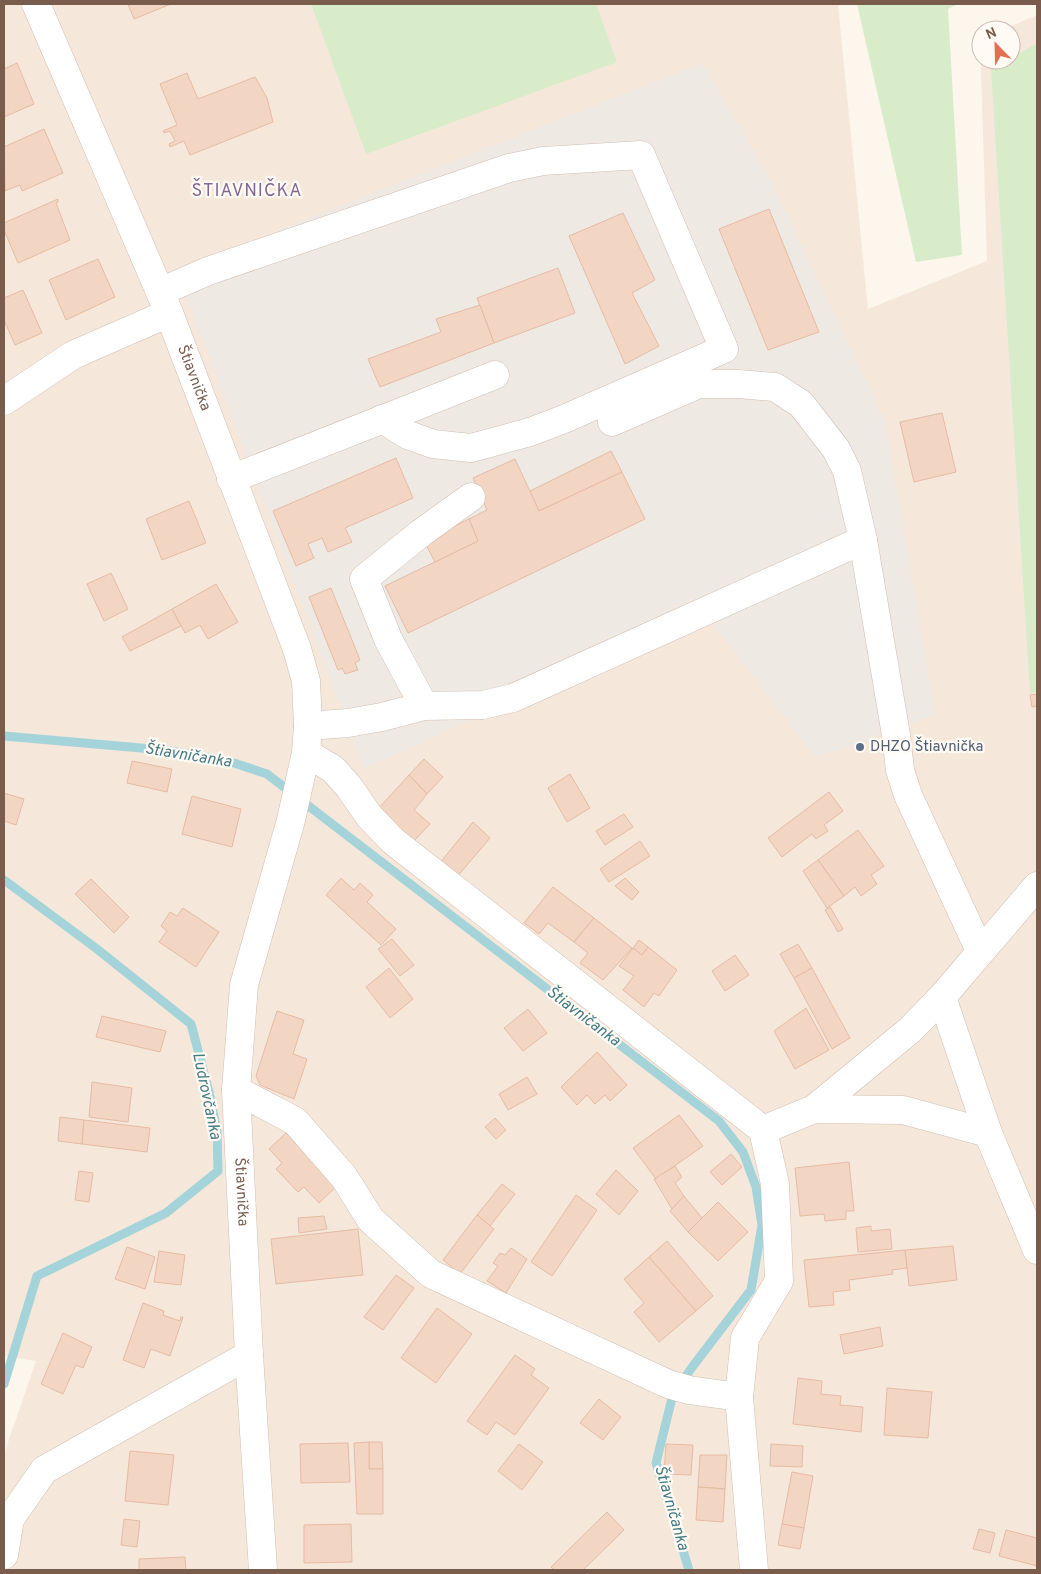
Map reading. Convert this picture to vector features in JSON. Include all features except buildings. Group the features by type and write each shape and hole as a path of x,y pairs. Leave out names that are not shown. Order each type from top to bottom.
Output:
{"street":[{"name":"Štiavnička","path":"36,4 164,303 297,649 306,681 308,726 305,758 291,820 244,985 236,1090 249,1355 263,1570"},
{"path":"4,401 73,355 164,303 208,271 509,168 543,161 641,155 724,349 564,419 530,432 471,448 434,444 408,435 382,419"},
{"path":"231,478 495,374"},
{"path":"612,422 698,384 738,384 775,387 801,404 836,449 847,471 863,540 896,734 900,770 908,795 980,951"},
{"path":"424,706 388,639 364,579 421,533 471,497"},
{"path":"308,726 348,723 382,717 424,706 483,705 513,698 863,540"},
{"path":"305,758 333,769 349,787 369,816 393,841 763,1130 775,1184 779,1281 745,1338 739,1397 754,1570"},
{"path":"763,1130 814,1109 910,1030 942,997 1037,886"},
{"path":"942,997 988,1133 1037,1250"},
{"path":"236,1090 294,1121 344,1177 371,1220 431,1274 678,1387 739,1397"},
{"path":"814,1109 903,1110 988,1133"},
{"path":"4,1555 7,1519 44,1470 249,1355"}],"shaded area":[{"path":"4,4 838,4 868,309 987,261 981,70 1021,70 1021,22 1037,15 1037,1570 4,1570 5,1451 36,1361 4,1356"},
{"path":"702,63 768,175 885,421 935,715 816,758 703,611 364,769 177,270"}],"green space":[{"path":"311,4 596,4 617,62 366,154"},
{"path":"857,4 958,4 948,9 962,255 916,262"},
{"path":"1037,43 1037,691 1030,694 991,70 1021,70 1021,52"}],"waterway":[{"name":"Štiavničanka","path":"4,736 164,750 228,761 267,774 719,1121 743,1152 756,1187 762,1225 751,1290 673,1394 656,1463 689,1570"},
{"name":"Ludrovčanka","path":"4,880 97,949 191,1024 217,1131 218,1171 166,1213 37,1276 4,1384"}],"place":[{"name":"DHZO Štiavnička","path":"860,747"}],"district":[{"name":"ŠTIAVNIČKA","path":"247,191"}]}
